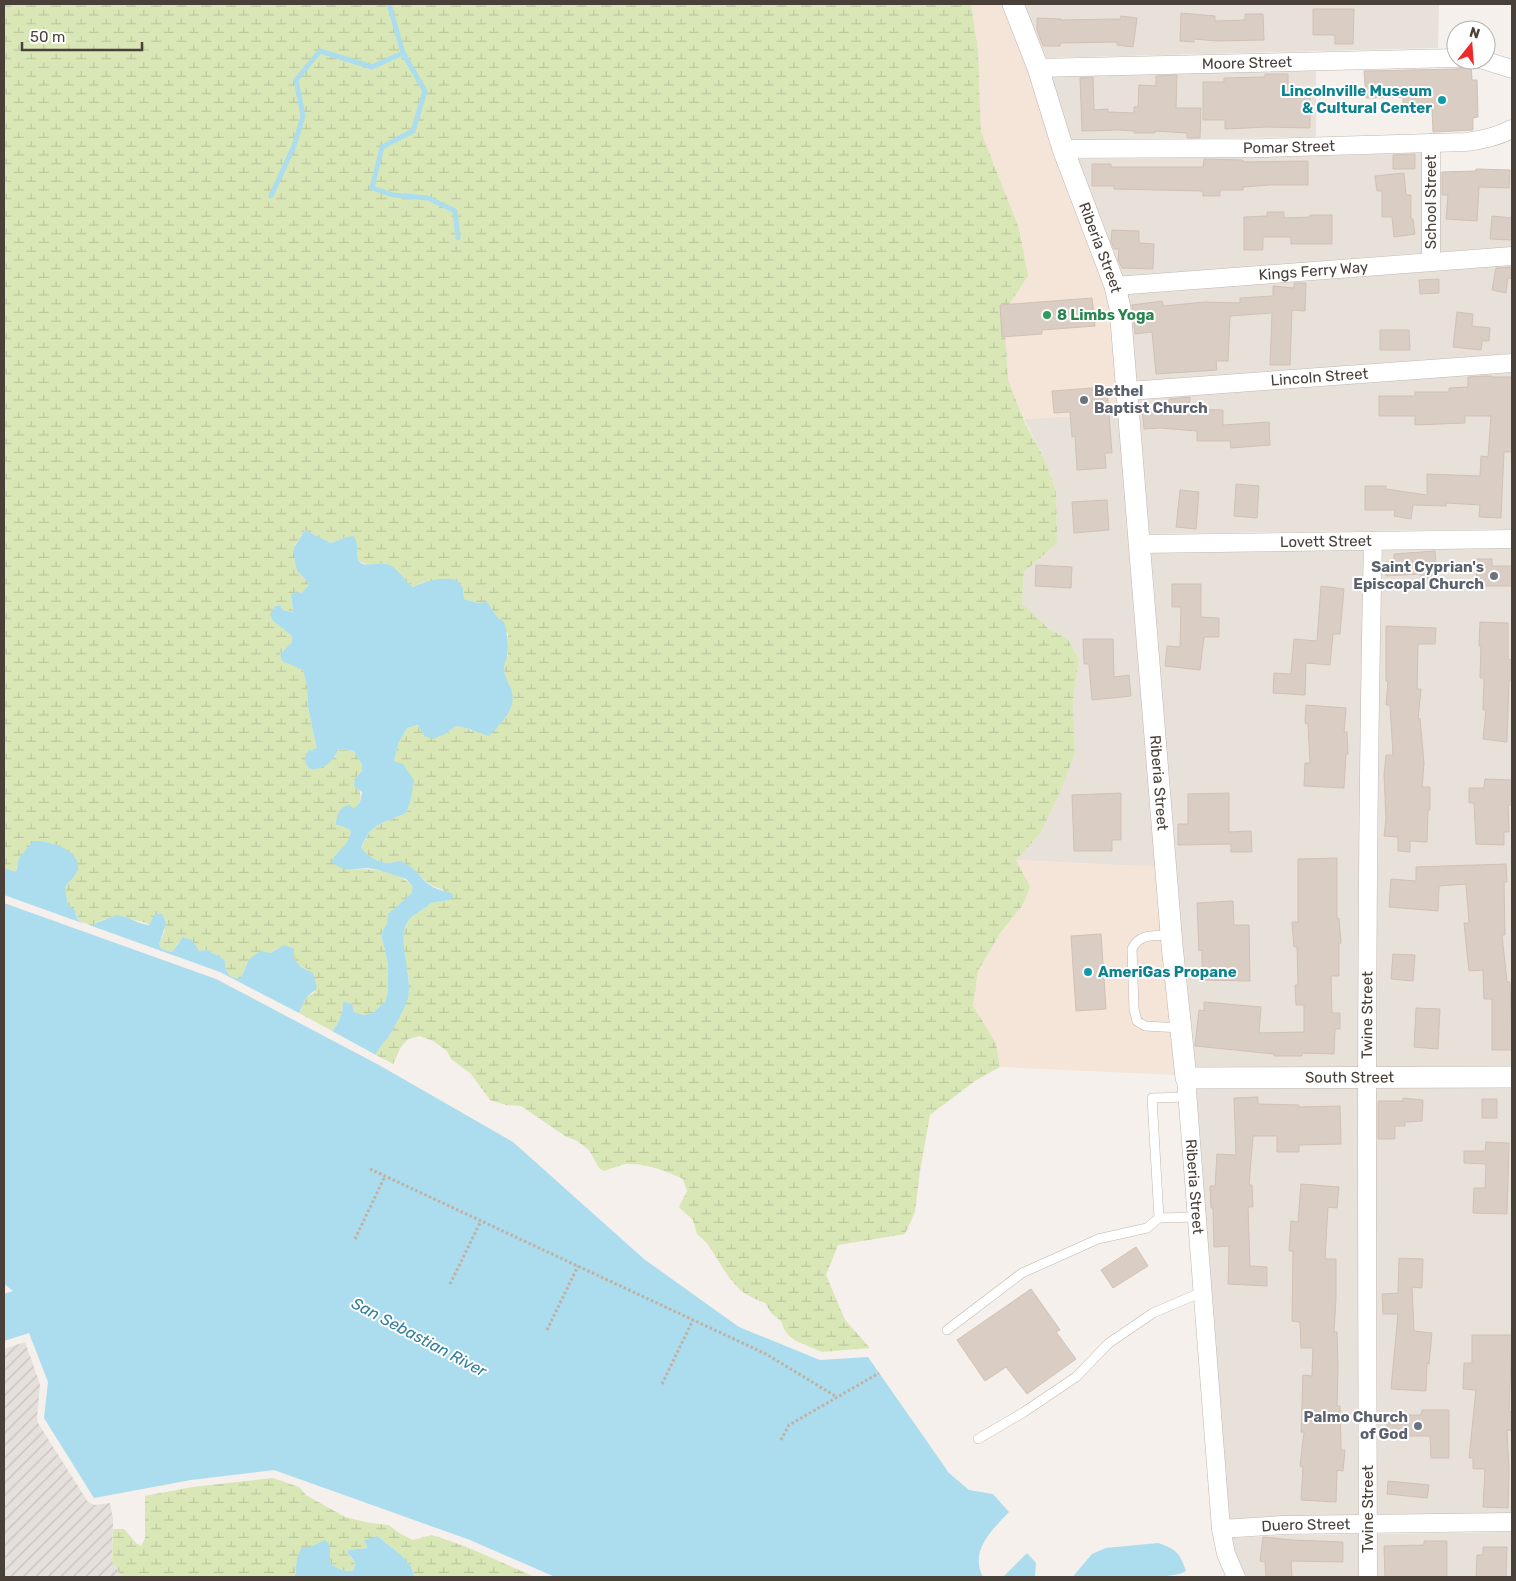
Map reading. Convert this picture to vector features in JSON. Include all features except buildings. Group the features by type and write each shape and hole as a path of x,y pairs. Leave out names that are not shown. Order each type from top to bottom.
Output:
{"street":[{"name":"Riberia Street","path":"1013,4 1038,68 1063,149 1115,286 1120,308 1221,1529 1226,1554 1236,1577"},
{"name":"Moore Street","path":"1038,68 1138,64 1446,58"},
{"path":"1496,64 1512,69"},
{"name":"Pomar Street","path":"1063,149 1264,148 1431,143 1484,140 1502,135 1512,129"},
{"name":"School Street","path":"1431,143 1431,261"},
{"name":"Kings Ferry Way","path":"1115,286 1512,256"},
{"name":"Lincoln Street","path":"1128,391 1512,363"},
{"name":"Lovett Street","path":"1140,544 1512,539"},
{"name":"Twine Street","path":"1368,1577 1367,1078 1370,687 1374,541"},
{"name":"South Street","path":"1186,1088 1367,1078 1512,1078"},
{"name":"Duero Street","path":"1221,1529 1512,1522"}],"lane":[{"path":"1172,935 1144,937 1135,941 1132,949 1134,1010 1137,1021 1145,1026 1181,1028"},
{"path":"1159,1218 1152,1098 1186,1088"},
{"path":"947,1330 1022,1273 1098,1239 1147,1228 1159,1218 1196,1217"},
{"path":"978,1439 1076,1378 1109,1343 1153,1313 1202,1292"}],"path":[{"path":"370,1169 766,1354 837,1397"},
{"path":"355,1239 385,1176"},
{"path":"450,1284 481,1221"},
{"path":"547,1330 578,1266"},
{"path":"662,1384 693,1320"},
{"path":"781,1440 789,1425 879,1373"}],"shaded area":[{"path":"971,4 1003,4 1030,70 1030,77 1032,77 1054,151 1054,158 1057,158 1109,296 1121,413 1024,419 1008,380 1004,312 1028,276 1019,228 981,132 978,50"},
{"path":"1022,4 1439,4 1438,48 1044,58"},
{"path":"1316,69 1316,137 1069,140 1049,76"},
{"path":"1423,153 1423,253 1121,277 1075,159 1264,157"},
{"path":"1512,170 1512,247 1439,252 1439,172"},
{"path":"1512,265 1512,354 1135,381 1126,294"},
{"path":"1512,372 1512,529 1148,534 1137,399"},
{"path":"1121,413 1158,867 1016,860 1040,834 1075,753 1073,700 1079,659 1067,638 1049,629 1022,603 1024,572 1057,543 1056,490 1044,458 1024,419"},
{"path":"1512,548 1512,1068 1375,1068 1381,550"},
{"path":"1365,550 1359,1068 1193,1069 1180,933 1150,553"},
{"path":"1016,860 1158,867 1177,1075 1000,1067 996,1043 973,1006 978,971 1001,932 1022,906"},
{"path":"1195,1087 1359,1087 1359,1516 1285,1516 1228,1519"},
{"path":"1375,1087 1512,1087 1512,1513 1376,1516"},
{"path":"25,1342 40,1384 38,1423 88,1502 95,1505 110,1503 113,1519 112,1561 122,1577 4,1577 4,1349"},
{"path":"1512,1532 1512,1577 1376,1577 1376,1534"},
{"path":"1360,1534 1360,1577 1246,1577 1231,1538 1284,1535"}],"green space":[{"path":"4,4 971,4 978,50 981,132 1019,228 1028,276 1004,312 1008,380 1026,425 1044,458 1056,490 1057,543 1024,572 1022,603 1049,629 1067,638 1079,659 1073,700 1075,753 1059,794 1040,834 1016,860 1030,887 1022,906 1001,932 978,971 973,1006 996,1043 1000,1067 975,1081 930,1115 915,1212 905,1234 838,1245 826,1275 845,1320 870,1348 822,1352 789,1336 781,1321 772,1314 765,1303 740,1290 728,1276 707,1243 697,1234 693,1220 679,1207 687,1191 683,1179 656,1168 633,1164 626,1164 604,1171 599,1168 589,1150 521,1106 506,1105 490,1100 471,1074 451,1059 447,1051 433,1041 420,1036 408,1039 401,1047 393,1064 376,1055 397,1022 408,992 409,982 403,938 406,925 414,915 431,903 450,900 443,889 427,882 404,863 380,861 361,849 365,840 374,829 384,822 406,813 410,803 411,794 394,761 399,742 407,728 418,725 424,736 445,734 455,726 464,726 471,731 511,689 506,679 503,665 508,655 508,634 487,603 464,599 463,588 424,582 413,587 385,563 368,565 359,561 347,537 331,543 305,530 295,545 297,571 309,585 301,593 291,594 293,612 283,610 280,605 275,606 273,621 292,636 292,642 280,654 303,670 317,750 334,758 339,749 354,751 362,765 362,771 355,778 360,795 358,805 336,825 351,831 345,870 372,869 391,873 399,876 413,887 411,894 389,914 381,934 388,964 388,991 385,1002 372,1013 363,1015 354,1012 352,1004 343,1001 343,1009 337,1025 332,1031 299,1013 306,998 315,992 307,969 301,967 294,959 276,949 247,962 241,978 234,977 227,972 225,961 208,950 199,951 178,943 172,952 162,949 159,945 165,929 138,921 119,918 109,918 92,926 78,920 77,915 68,905 65,888 74,877 17,865 16,872 4,868"},
{"path":"273,1478 299,1487 306,1495 345,1517 389,1525 413,1540 432,1535 467,1547 535,1577 414,1577 405,1559 378,1536 368,1548 348,1550 347,1553 355,1562 354,1570 344,1571 330,1562 330,1545 295,1571 295,1577 122,1577 112,1561 113,1529 124,1529 141,1546 145,1538 145,1496 192,1487"}],"water":[{"path":"305,530 331,543 354,536 357,543 357,556 360,562 367,565 387,564 394,568 413,587 435,580 457,580 463,588 464,599 479,603 487,602 497,617 504,622 507,634 508,653 504,670 513,696 507,715 489,736 456,726 445,734 433,739 424,736 418,725 407,728 399,742 394,761 403,764 414,780 410,803 406,813 374,828 365,839 361,848 376,860 388,863 403,862 436,889 449,892 454,896 450,900 431,903 414,915 406,925 404,951 409,980 408,998 394,1028 376,1055 332,1031 340,1017 343,1001 352,1004 354,1012 363,1015 372,1013 385,1002 388,991 388,964 381,934 387,923 388,914 411,894 413,887 406,879 379,870 368,868 345,870 331,862 350,836 351,831 336,825 336,820 343,807 350,805 354,809 360,802 362,792 354,786 355,778 362,771 362,765 354,751 339,749 334,758 324,767 310,769 306,764 305,758 309,750 317,750 308,707 307,686 303,670 282,661 280,654 292,642 292,636 273,621 270,615 275,606 280,605 283,610 293,612 291,594 301,593 309,585 297,571 293,551"},
{"path":"33,841 46,842 62,847 69,851 78,862 76,874 65,888 68,905 74,909 78,920 85,924 4,895 4,868 16,872 19,858"},
{"name":"San Sebastian River","path":"4,903 216,979 379,1065 513,1142 644,1259 739,1327 820,1360 868,1357 949,1473 969,1490 993,1494 1009,1512 984,1542 979,1558 979,1567 983,1577 555,1577 470,1540 274,1470 191,1480 94,1498 44,1418 48,1382 29,1333 4,1341 4,1294 13,1291 4,1284"},
{"path":"155,914 162,914 166,923 159,945 162,949 172,952 183,937 192,940 199,951 208,950 223,959 227,972 231,976 241,978 252,957 261,951 270,953 285,945 294,949 294,959 301,967 313,973 317,988 306,998 299,1013 220,972 89,925 92,926 115,915 149,925"},
{"path":"378,1536 405,1559 414,1577 295,1577 297,1558 302,1547 310,1547 325,1540 330,1545 330,1562 341,1570 351,1571 354,1570 355,1562 347,1552 348,1550 368,1548 364,1540"},
{"path":"1158,1543 1176,1552 1182,1560 1186,1571 1178,1574 1150,1577 1073,1577 1092,1554 1106,1548"},
{"path":"1027,1553 1036,1563 1035,1577 1003,1577"}],"waterway":[{"path":"271,196 294,146 303,116 296,80 320,51 372,67 403,53 389,4"},
{"path":"403,53 425,91 413,131 382,147 372,188 393,195 428,198 455,211 458,238"}],"place":[{"name":"Lincolnville Museum & Cultural Center","path":"1442,100"},
{"name":"8 Limbs Yoga","path":"1047,315"},
{"name":"Bethel Baptist Church","path":"1084,400"},
{"name":"Saint Cyprian's Episcopal Church","path":"1494,576"},
{"name":"AmeriGas Propane","path":"1088,972"},
{"name":"Palmo Church of God","path":"1418,1426"}]}
